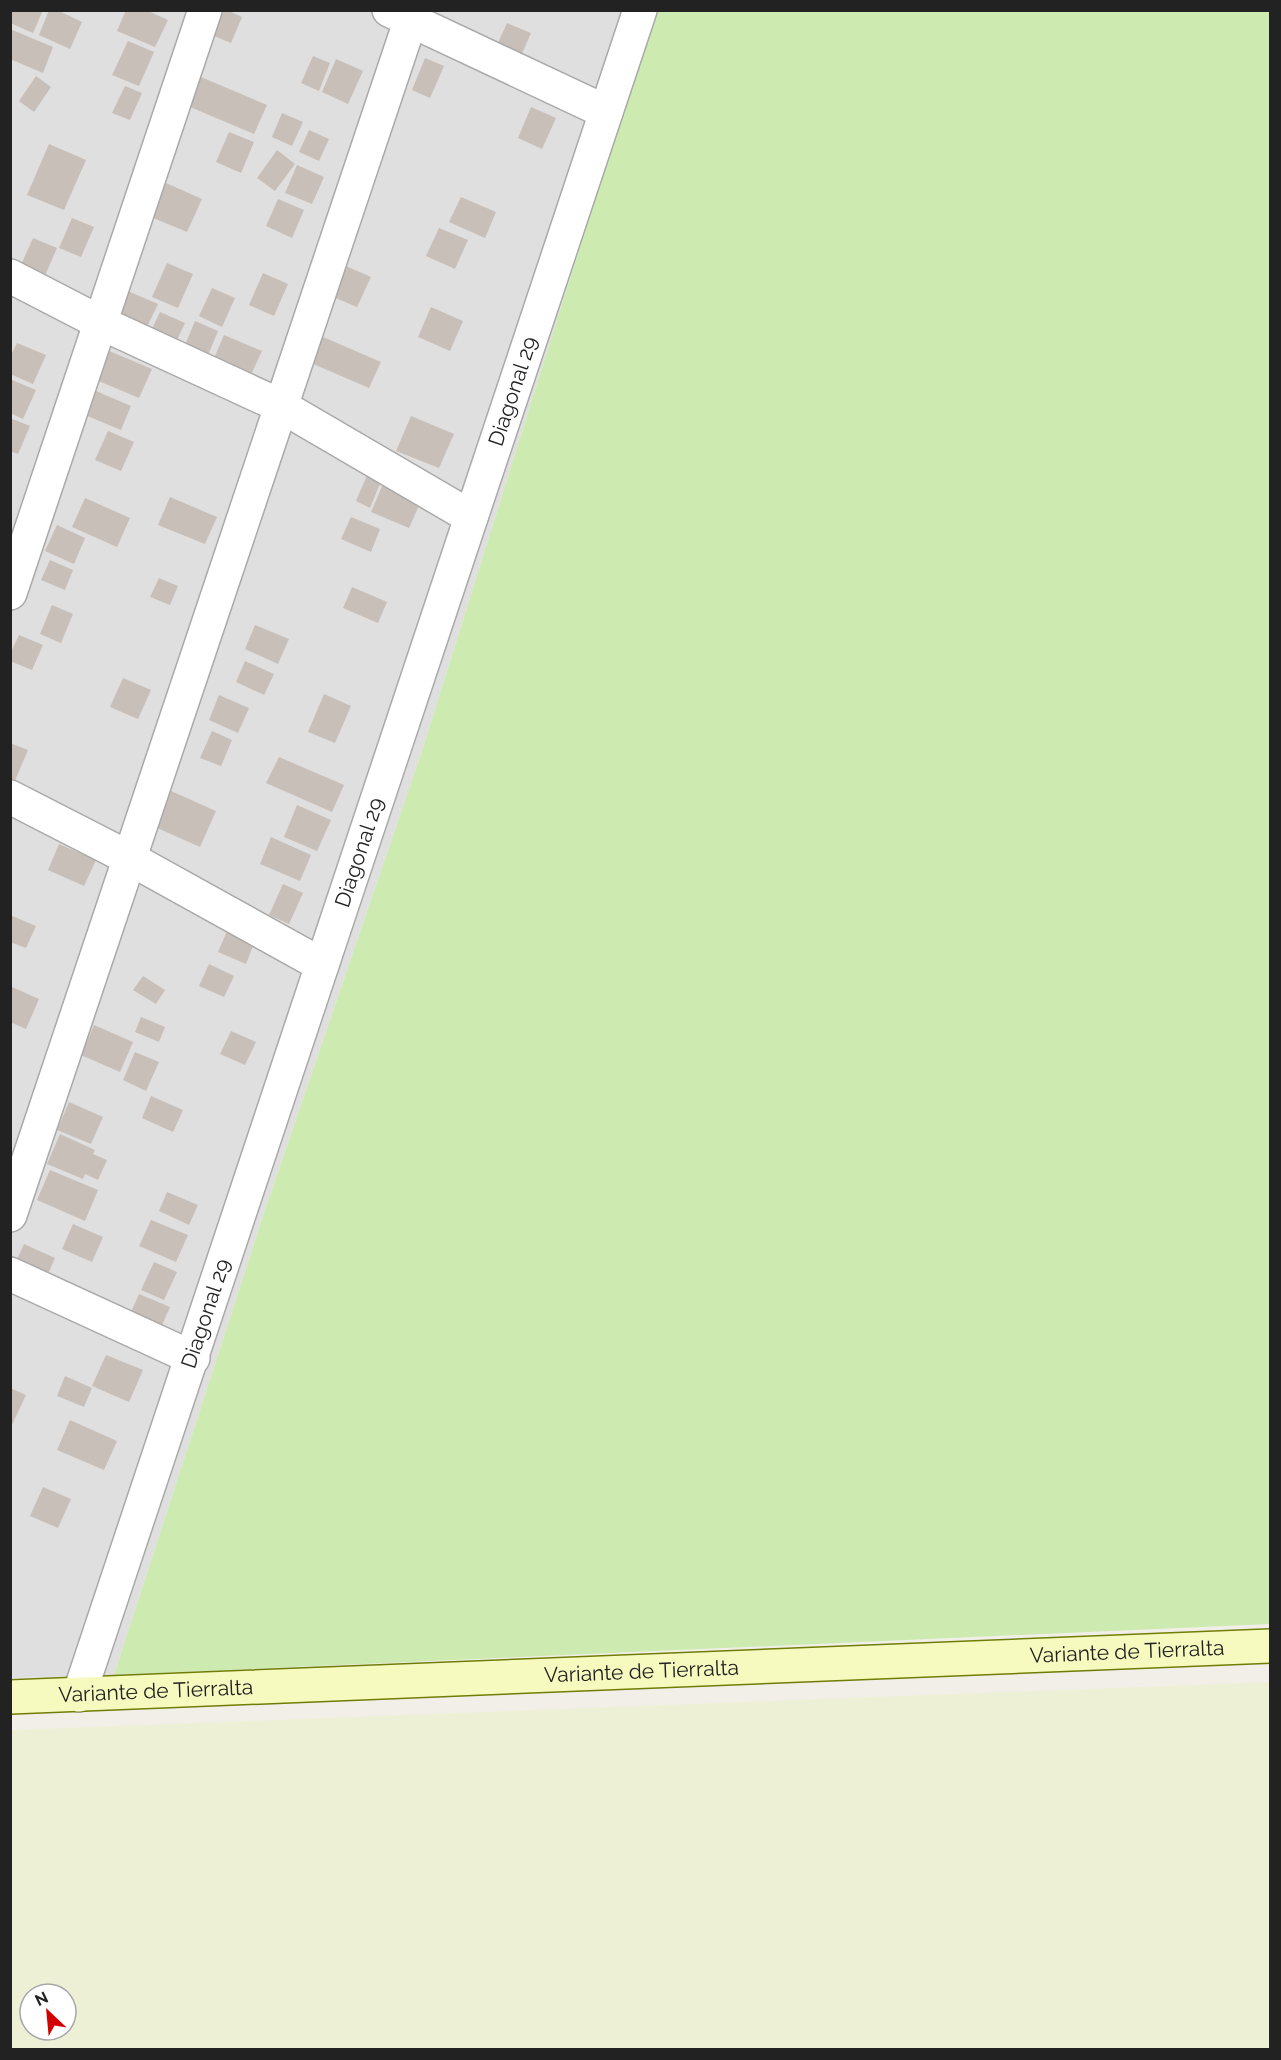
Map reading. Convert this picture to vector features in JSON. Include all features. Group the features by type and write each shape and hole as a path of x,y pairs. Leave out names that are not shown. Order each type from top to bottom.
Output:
{"main road":[{"name":"Variante de Tierralta","path":"10,1697 1270,1646"}],"street":[{"path":"10,593 205,10"},
{"name":"Diagonal 29","path":"79,1695 640,10"},
{"path":"10,1215 281,406 405,14 606,112"},
{"path":"10,276 101,323 281,406 471,517"},
{"path":"10,796 129,858 322,965"},
{"path":"10,1274 193,1358"}],"shaded area":[{"path":"10,11 652,11 422,751 264,1213 114,1675 11,1678"}],"green space":[{"path":"652,11 1270,11 1270,1624 114,1675 264,1213 422,751"},
{"path":"1270,1682 1270,2049 11,2049 11,1730"}],"building":[{"path":"10,10 43,10 33,33 10,23"},
{"path":"49,10 57,10 82,22 70,49 39,35"},
{"path":"126,10 146,10 168,20 155,47 117,31"},
{"path":"219,10 227,10 242,17 231,43 209,34"},
{"path":"507,23 531,33 517,65 493,54"},
{"path":"10,29 53,47 43,73 10,59"},
{"path":"128,41 154,52 139,86 112,75"},
{"path":"313,56 330,63 319,91 301,83"},
{"path":"425,58 444,66 430,98 412,90"},
{"path":"336,59 363,71 348,104 322,92"},
{"path":"196,75 267,105 254,134 183,104"},
{"path":"36,76 51,87 34,112 19,101"},
{"path":"125,86 142,93 130,120 112,113"},
{"path":"531,107 556,118 542,149 518,138"},
{"path":"282,113 303,122 292,146 272,137"},
{"path":"309,130 329,139 319,161 299,152"},
{"path":"229,132 254,142 241,173 216,162"},
{"path":"49,144 86,160 64,210 27,195"},
{"path":"277,150 295,164 275,191 257,178"},
{"path":"297,165 324,177 312,204 285,193"},
{"path":"166,183 202,199 187,232 151,217"},
{"path":"461,197 496,212 485,238 449,222"},
{"path":"278,199 304,210 292,238 266,226"},
{"path":"72,218 94,227 81,257 59,248"},
{"path":"439,228 468,240 455,269 426,256"},
{"path":"33,238 57,248 44,278 20,267"},
{"path":"167,263 193,274 178,308 152,297"},
{"path":"339,263 371,277 357,307 326,294"},
{"path":"263,273 288,284 274,316 249,305"},
{"path":"212,288 235,298 222,327 199,316"},
{"path":"123,289 158,304 146,329 112,314"},
{"path":"431,307 463,321 450,351 418,337"},
{"path":"160,312 185,323 176,342 151,331"},
{"path":"195,321 218,331 206,360 183,350"},
{"path":"224,335 262,351 249,379 212,363"},
{"path":"323,337 381,362 369,388 311,363"},
{"path":"17,343 46,355 33,384 10,374 10,357"},
{"path":"107,350 152,369 139,398 94,379"},
{"path":"12,380 36,390 23,419 10,413"},
{"path":"96,391 131,406 121,430 85,415"},
{"path":"411,416 454,434 439,468 396,451"},
{"path":"10,418 30,426 18,454 10,451"},
{"path":"108,431 134,442 121,471 95,460"},
{"path":"368,473 382,479 370,508 356,501"},
{"path":"383,484 421,501 409,528 371,512"},
{"path":"170,497 217,517 205,544 158,525"},
{"path":"85,498 130,518 117,547 72,527"},
{"path":"351,517 380,529 371,552 341,539"},
{"path":"57,525 85,538 74,564 45,551"},
{"path":"50,560 73,570 65,590 41,580"},
{"path":"159,578 178,586 170,605 150,597"},
{"path":"352,587 387,602 378,623 343,608"},
{"path":"52,605 73,614 61,643 40,634"},
{"path":"255,625 289,639 278,664 245,649"},
{"path":"19,635 43,645 32,670 10,661 10,654"},
{"path":"245,661 274,674 264,695 236,682"},
{"path":"123,678 151,690 138,719 110,707"},
{"path":"324,694 351,706 335,743 308,732"},
{"path":"219,695 249,708 238,733 209,720"},
{"path":"212,731 232,740 221,766 200,758"},
{"path":"10,743 28,750 14,783 10,781"},
{"path":"279,757 344,785 332,812 266,783"},
{"path":"171,791 216,811 200,847 155,827"},
{"path":"297,805 331,820 317,851 284,837"},
{"path":"271,837 311,855 300,881 260,864"},
{"path":"59,844 96,860 84,886 48,870"},
{"path":"283,884 303,893 289,924 269,915"},
{"path":"10,915 36,926 26,948 10,942"},
{"path":"228,929 255,941 246,964 218,952"},
{"path":"209,964 234,976 224,997 199,986"},
{"path":"143,976 165,990 156,1004 133,990"},
{"path":"12,987 39,999 26,1029 10,1022"},
{"path":"141,1017 165,1027 159,1042 135,1032"},
{"path":"94,1025 133,1042 120,1072 81,1055"},
{"path":"231,1031 256,1042 245,1065 220,1054"},
{"path":"135,1052 159,1062 146,1091 123,1080"},
{"path":"151,1096 183,1110 173,1132 142,1118"},
{"path":"69,1102 103,1117 91,1144 57,1130"},
{"path":"60,1134 95,1150 93,1154 107,1160 98,1180 85,1174 83,1179 47,1164"},
{"path":"50,1170 98,1190 85,1221 37,1200"},
{"path":"167,1192 198,1205 189,1225 159,1211"},
{"path":"151,1220 188,1235 176,1262 139,1246"},
{"path":"73,1224 103,1237 92,1262 62,1249"},
{"path":"24,1244 55,1258 45,1281 13,1268"},
{"path":"154,1262 177,1272 164,1300 141,1290"},
{"path":"139,1294 170,1307 159,1332 128,1319"},
{"path":"106,1355 143,1370 129,1402 92,1386"},
{"path":"65,1376 92,1388 84,1407 57,1396"},
{"path":"10,1388 26,1395 10,1429"},
{"path":"70,1420 117,1441 104,1470 57,1450"},
{"path":"43,1487 71,1499 58,1528 30,1516"}]}
